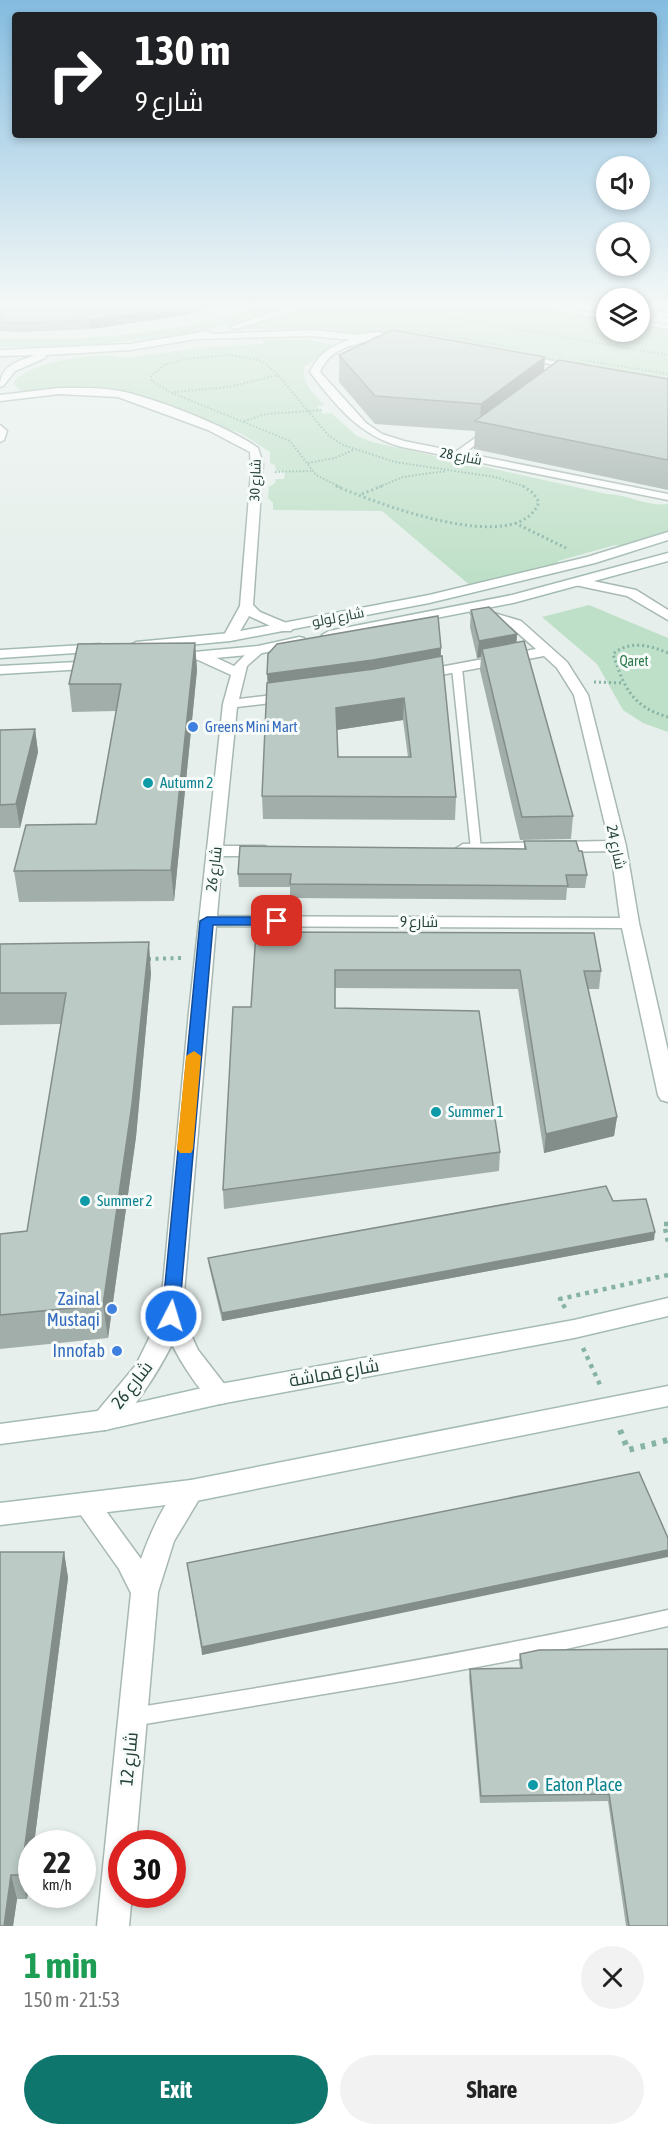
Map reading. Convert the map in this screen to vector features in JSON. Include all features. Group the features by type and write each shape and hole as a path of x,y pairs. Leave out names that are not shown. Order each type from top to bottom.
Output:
{"street":[{"name":"شارع 30","path":"0,398 19,394"},
{"name":"شارع 30","path":"109,394 129,397 244,442 256,454 257,472 246,606 230,637"},
{"name":"شارع 28","path":"334,394 362,425 378,436 402,444 668,496"},
{"name":"شارع لولو","path":"0,654 230,637 286,628 429,599 591,561 668,536"},
{"name":"شارع لولو","path":"155,660 258,650 513,599 668,556"},
{"path":"625,569 624,581 631,593"},
{"path":"579,582 631,593 668,616"},
{"path":"513,599 512,611 516,624"},
{"path":"246,606 255,615 286,628"},
{"name":"شارع 24","path":"460,609 490,615 516,624 562,665 580,695 618,846 630,923 668,1095"},
{"name":"شارع 26","path":"105,1420 129,1396 147,1370 162,1343 171,1316 207,921 230,704 241,664 258,650"},
{"path":"405,678 547,651"},
{"path":"201,656 238,673"},
{"path":"0,670 110,664"},
{"path":"230,704 308,694"},
{"path":"452,849 618,846"},
{"path":"216,851 287,850"},
{"name":"شارع 9","path":"207,921 630,923"},
{"name":"شارع قماشة","path":"0,1434 105,1420 219,1394 574,1329 668,1307"},
{"name":"شارع 26","path":"171,1316 189,1356 219,1394"},
{"path":"0,1514 191,1491 668,1396"},
{"name":"شارع 12","path":"113,1926 146,1592 154,1555 169,1521 191,1491"},
{"path":"86,1504 121,1551 146,1592"}],"lane":[{"path":"0,427 3,431 0,440"},
{"path":"457,455 494,427"},
{"path":"457,668 476,849"},
{"path":"133,1717 360,1682 576,1640 668,1618"}],"path":[{"path":"175,394 290,441 299,447 311,471"},
{"path":"257,472 311,471 336,486 449,523 483,527 515,523 529,517 537,510 539,502 535,494 511,481 354,450 329,436 294,394"},
{"path":"244,421 266,414 346,408"},
{"path":"308,463 335,458 354,450"},
{"path":"361,495 403,477 449,470"},
{"path":"515,523 591,561"},
{"path":"668,653 648,646 632,645 619,648 612,654 635,702 646,710 668,717"},
{"path":"147,959 204,958"},
{"path":"668,1224 664,1224 668,1242"},
{"path":"668,1275 560,1299 628,1450 668,1440"}],"green space":[{"path":"137,394 314,394 324,405 317,406 323,414 331,413 357,436 372,442 652,504 668,504 668,535 631,547 615,545 558,561 559,565 472,587 382,511 273,510 273,503 268,498 269,487 275,483 276,479 284,479 285,472 276,471 275,465 270,463 270,452 242,434 203,419 191,417"},
{"name":"Qaret","path":"589,605 668,638 668,732 643,723 623,710 597,664 542,617"}],"building":[{"path":"373,394 495,394 481,404 375,396"},
{"path":"512,394 668,394 668,460 475,421"},
{"path":"489,607 517,634 479,641 471,610"},
{"path":"438,616 441,648 373,660 267,674 268,654 277,644"},
{"path":"524,641 573,816 522,817 482,649"},
{"name":"Autumn 2","path":"195,643 171,870 14,871 26,825 96,824 121,684 69,684 78,644"},
{"path":"442,656 456,797 262,796 267,683 374,669","holes":["404,698 411,757 338,757 336,708"]},
{"path":"35,729 16,804 0,805 0,730"},
{"path":"524,841 576,841 579,851 582,851 587,875 566,875 568,886 290,884 291,874 238,874 240,846 526,849"},
{"path":"256,932 594,933 601,971 584,971 617,1117 546,1134 520,970 335,970 335,1008 479,1011 500,1152 223,1190 233,1007 251,1007"},
{"path":"149,942 132,1104 103,1305 0,1315 0,1234 27,1231 66,993 0,993 0,944"},
{"path":"606,1186 613,1201 646,1199 655,1232 222,1313 208,1258"},
{"path":"639,1472 668,1538 668,1550 202,1647 187,1563"},
{"path":"0,1552 64,1552 27,1830 18,1830 18,1875 11,1875 4,1926 0,1926"},
{"name":"Eaton Place","path":"668,1649 668,1926 629,1926 609,1794 481,1796 470,1669 522,1668 520,1654 539,1650"}],"slow traffic":[{"path":"185,1149 194,1056"}],"place":[{"name":"Greens Mini Mart","path":"193,727"},
{"name":"Autumn 2","path":"148,783"},
{"name":"Summer 1","path":"436,1112"},
{"name":"Summer 2","path":"85,1201"},
{"name":"Zainal Mustaqi","path":"112,1309"},
{"name":"Innofab","path":"117,1351"},
{"name":"Eaton Place","path":"533,1785"}],"route":[{"path":"171,1316 207,921 277,921"}]}
